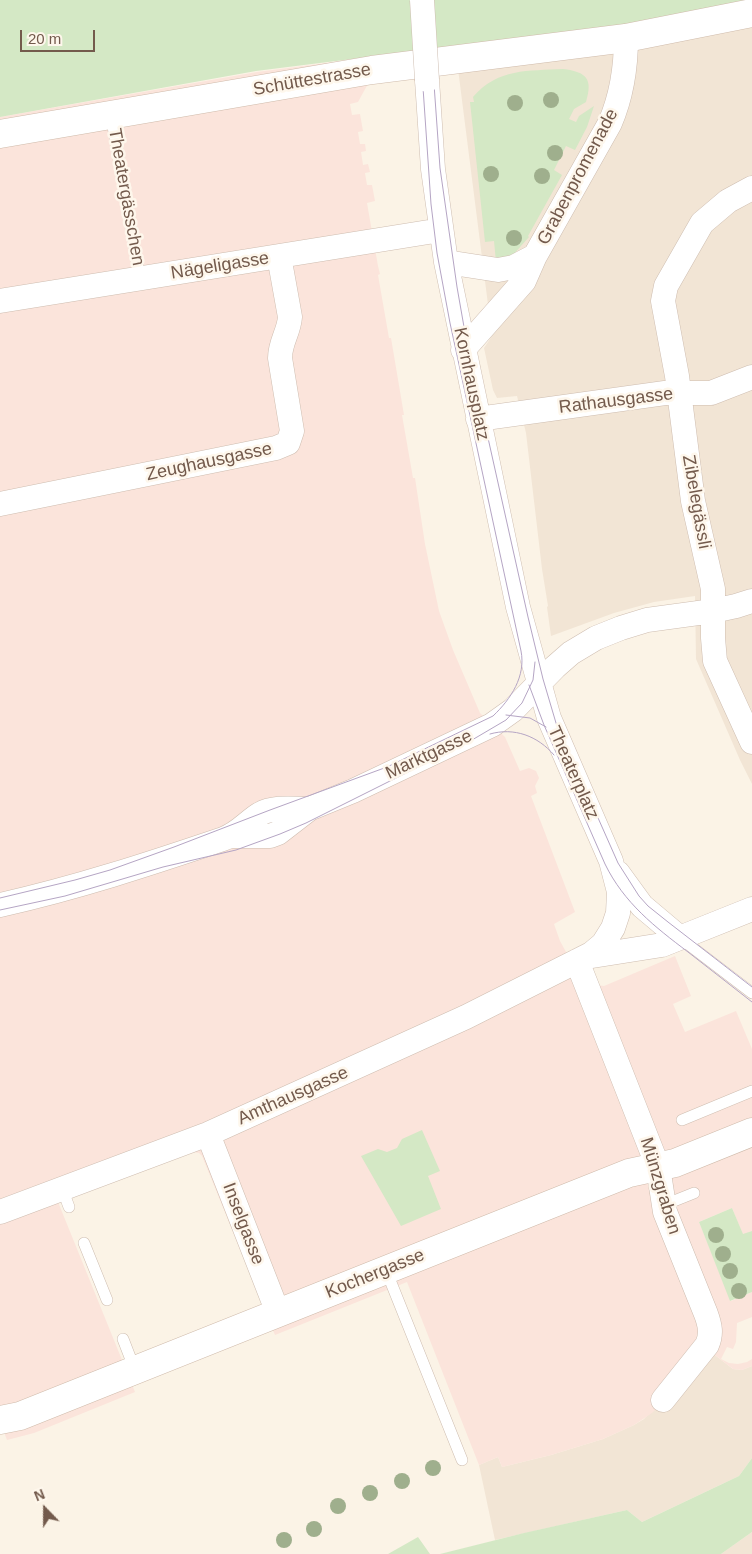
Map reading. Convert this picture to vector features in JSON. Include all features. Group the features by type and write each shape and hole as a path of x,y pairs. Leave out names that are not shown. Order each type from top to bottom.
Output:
{"street":[{"name":"Kornhausplatz","path":"422,0 433,169 446,262 518,607 538,684"},
{"name":"Schüttestrasse","path":"0,134 372,70 626,38 752,13"},
{"name":"Grabenpromenade","path":"463,350 524,281 610,123 618,106 623,84 626,38"},
{"name":"Zibelegässli","path":"752,188 728,201 702,223 663,294 679,393 693,501 713,589 715,661 752,742"},
{"name":"Nägeligasse","path":"0,301 441,230"},
{"name":"Zeughausgasse","path":"0,504 276,448 294,449 280,353 290,317 279,256"},
{"name":"Grabenpromenade","path":"446,262 498,270 514,266 536,256"},
{"name":"Rathausgasse","path":"478,419 665,393 711,392 752,377"},
{"name":"Marktgasse","path":"0,905 46,895 120,873 232,836 261,814 272,810 309,809 353,791 492,725 508,715 559,663 579,647 621,628 647,620 713,611 752,601"},
{"name":"Theaterplatz","path":"538,684 549,718 611,861 629,891 642,906 680,938"},
{"name":"Theaterplatz","path":"577,961 600,947 606,941 615,924 618,913 619,892 611,861"},
{"path":"577,961 593,956 662,945 752,909"},
{"name":"Amthausgasse","path":"0,1212 65,1198 466,1017 577,961"},
{"name":"Münzgraben","path":"577,961 658,1167 664,1205 670,1226 706,1314 710,1335 707,1345 663,1400"},
{"name":"Kochergasse","path":"0,1420 20,1416 629,1173 681,1161 752,1132"},
{"name":"Inselgasse","path":"208,1134 278,1313"}],"lane":[{"name":"Theatergässchen","path":"111,114 140,279"},
{"path":"680,938 752,993"},
{"path":"682,1120 752,1091"},
{"path":"664,1205 694,1192"},
{"path":"84,1243 107,1300"},
{"path":"386,1270 462,1460"},
{"path":"123,1339 136,1370"}],"shaded area":[{"path":"752,15 752,784 696,659 695,596 654,602 614,613 551,636 526,433 517,396 497,398 493,390 484,348 492,336 457,61"},
{"path":"373,57 375,71 358,102 350,104 352,115 360,114 363,131 358,132 360,144 365,144 366,151 361,152 363,165 368,164 370,172 365,173 367,185 372,185 375,201 367,203 380,274 378,275 389,338 391,338 413,478 415,478 425,544 439,611 453,650 480,713 505,737 520,771 529,768 536,771 539,778 535,786 537,793 531,796 575,912 554,924 560,941 583,983 604,986 675,956 691,996 673,1004 685,1032 736,1011 752,1049 752,1231 743,1235 732,1208 699,1222 731,1301 752,1292 752,1317 737,1323 736,1342 733,1349 727,1347 721,1359 729,1363 738,1364 752,1359 752,1366 742,1370 733,1369 707,1349 660,1405 634,1425 603,1439 551,1455 502,1467 498,1457 479,1465 407,1282 275,1335 202,1156 199,1153 193,1152 58,1202 135,1392 34,1433 7,1440 0,1422 0,117 257,72"},
{"path":"707,1349 733,1369 742,1370 752,1366 752,1458 739,1476 642,1522 627,1510 495,1540 479,1465 498,1457 502,1467 551,1455 603,1439 634,1425 644,1419"},
{"path":"752,1532 752,1554 721,1554"}],"green space":[{"path":"0,0 752,0 752,9 256,71 0,117"},
{"path":"563,69 578,72 588,82 589,88 586,102 574,109 569,119 576,122 579,116 594,106 587,127 575,150 566,146 554,170 562,175 529,237 512,256 496,262 494,241 485,242 470,102 474,102 473,97 483,88 503,76 526,71"},
{"path":"422,1130 440,1171 428,1176 441,1209 401,1226 361,1156 378,1149 387,1152 397,1148 402,1139"},
{"path":"732,1208 743,1234 752,1231 752,1292 730,1301 699,1222"},
{"path":"752,1458 752,1532 721,1554 440,1554 627,1510 642,1522 739,1476"},
{"path":"418,1537 430,1554 388,1554"}],"tram line":[{"path":"0,898 110,870 387,767 493,716 506,702 516,686 521,669 521,651 450,323 437,253 431,204 417,0"},
{"path":"428,0 440,168 467,344 528,617 556,723 618,863 639,896 648,906 752,987"},
{"path":"0,910 65,896 163,867 236,850 306,823 472,740 506,720 522,703 533,680 535,662"},
{"path":"529,685 544,725 605,864 621,891 652,923 752,1002"},
{"path":"506,715 530,718 546,727"},
{"path":"490,734 508,732 525,735 541,743 554,755"}]}
